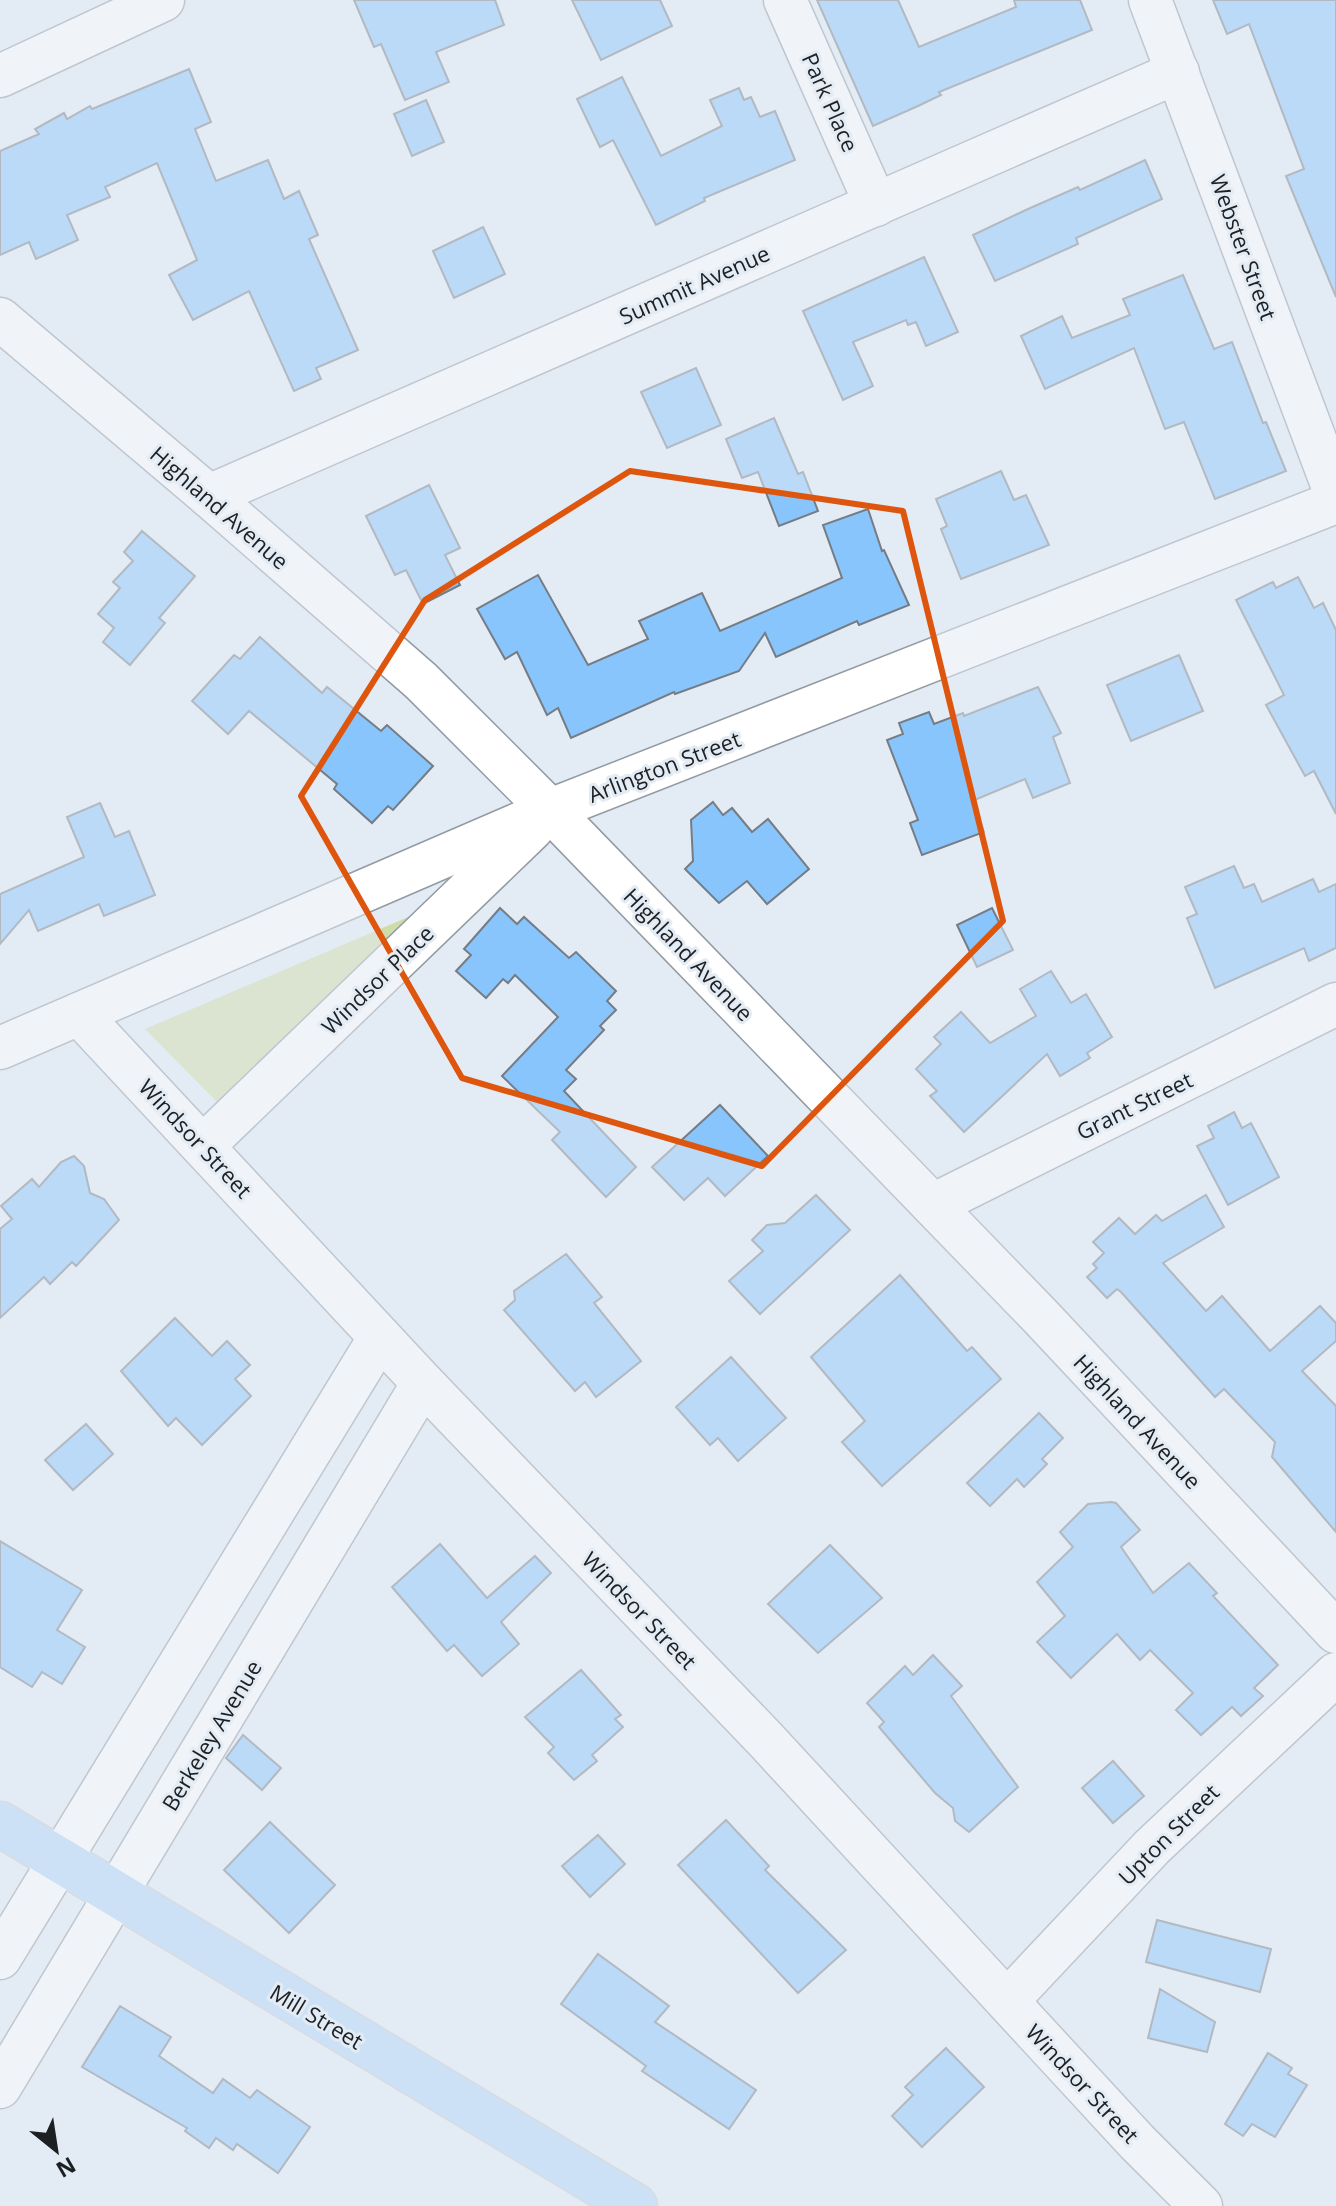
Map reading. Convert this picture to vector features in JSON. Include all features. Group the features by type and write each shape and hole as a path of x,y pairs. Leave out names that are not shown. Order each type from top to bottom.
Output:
{"main road":[{"name":"Mill Street","path":"0,1824 635,2206"}],"street":[{"name":"Park Place","path":"785,0 876,205"},
{"name":"Webster Street","path":"1150,0 1336,495"},
{"path":"0,76 144,4"},
{"name":"Summit Avenue","path":"209,496 1178,72"},
{"name":"Highland Avenue","path":"0,319 421,681 933,1205 1336,1632"},
{"name":"Arlington Street","path":"0,1048 551,811 1336,502"},
{"name":"Windsor Place","path":"203,1146 551,811"},
{"name":"Grant Street","path":"933,1205 1336,1004"},
{"name":"Windsor Street","path":"79,1014 423,1383 765,1739 1137,2142 1201,2206"},
{"path":"0,1958 380,1337"},
{"name":"Berkeley Avenue","path":"0,2087 423,1383"},
{"name":"Upton Street","path":"1007,2001 1152,1847 1336,1674"}],"highlighted area":[{"path":"630,471 903,511 1003,921 762,1166 462,1078 301,796 425,600"}],"green space":[{"path":"420,912 219,1104 145,1029"}],"building":[{"path":"354,0 495,0 504,25 436,52 449,82 405,100 381,44 374,47"},
{"path":"572,0 660,0 672,26 601,60"},
{"path":"817,0 898,0 919,47 1016,7 1014,0 1080,0 1092,30 939,92 941,95 873,126"},
{"path":"1213,0 1336,0 1336,297 1286,176 1304,169 1249,24 1227,34"},
{"path":"189,69 211,122 195,129 216,181 268,160 284,199 299,191 318,235 309,239 358,350 316,368 321,379 294,391 249,291 193,320 169,275 197,260 157,163 105,187 110,197 67,215 78,240 36,259 29,242 0,255 0,151 39,134 35,129 64,113 67,119 90,106 92,109"},
{"path":"622,77 661,156 722,126 710,100 739,88 744,100 751,97 760,117 775,111 795,160 704,198 705,201 656,225 613,140 600,147 577,99"},
{"path":"426,100 444,142 412,156 394,114"},
{"path":"1145,160 1162,199 1076,238 1078,244 995,281 973,235"},
{"path":"483,227 505,274 454,298 433,251"},
{"path":"924,257 958,332 926,346 916,322 908,325 906,320 853,342 873,386 843,400 803,311"},
{"path":"1183,275 1214,349 1232,342 1263,423 1266,422 1286,471 1215,499 1184,422 1165,429 1134,348 1045,389 1021,336 1062,316 1072,338 1130,315 1123,299"},
{"path":"696,368 721,425 667,448 641,392"},
{"path":"774,418 798,474 803,472 818,511 779,526 758,472 742,478 726,439"},
{"path":"1001,471 1014,500 1026,495 1049,545 961,579 941,529 947,526 936,499"},
{"path":"429,485 460,548 445,555 460,585 423,604 406,570 395,575 366,516"},
{"path":"868,509 882,551 909,605 859,625 857,621 776,657 765,633 739,671 674,692 571,738 558,708 547,715 517,652 505,659 477,609 538,575 588,665 648,639 639,621 702,593 720,631 842,578 823,525"},
{"path":"142,531 195,576 159,618 165,623 130,665 103,642 114,628 98,614 120,588 113,582 133,561 124,552"},
{"path":"1298,577 1314,608 1323,603 1336,630 1336,814 1314,771 1305,776 1266,705 1284,695 1236,600 1273,582 1276,588"},
{"path":"260,637 322,693 327,687 381,731 387,725 433,766 393,810 388,806 372,823 334,789 337,784 249,711 228,734 192,701 234,655 240,659"},
{"path":"1179,655 1203,711 1131,741 1107,685"},
{"path":"1038,687 1061,733 1053,737 1070,783 1033,798 1025,779 972,801 984,832 922,855 910,823 918,820 887,740 903,734 899,723 929,712 934,724 963,713 964,716"},
{"path":"713,802 723,815 732,808 752,832 768,819 809,869 767,904 747,881 719,903 685,869 693,861 691,820"},
{"path":"100,803 115,837 129,831 155,895 104,916 99,904 38,931 29,910 0,944 0,894 84,857 67,817"},
{"path":"1234,866 1244,888 1254,884 1262,902 1313,879 1319,892 1336,884 1336,948 1309,961 1304,948 1215,988 1187,918 1197,914 1185,887"},
{"path":"500,908 517,924 524,917 569,958 576,952 616,991 607,1001 616,1010 600,1026 604,1030 566,1070 576,1079 564,1091 636,1167 606,1197 552,1140 560,1132 502,1076 558,1017 515,975 508,983 503,979 486,998 456,971 471,955 464,949"},
{"path":"992,908 1013,950 977,967 957,925"},
{"path":"1051,971 1071,1003 1086,994 1112,1037 1087,1053 1090,1058 1060,1076 1047,1054 964,1132 930,1096 937,1091 916,1069 941,1044 934,1037 961,1012 990,1043 1036,1016 1020,989"},
{"path":"720,1105 768,1156 725,1196 708,1178 684,1200 652,1167"},
{"path":"1234,1112 1242,1128 1251,1123 1279,1177 1228,1205 1197,1146 1214,1138 1208,1126"},
{"path":"74,1156 84,1166 90,1193 104,1199 119,1220 76,1266 72,1262 50,1284 44,1277 0,1318 0,1229 12,1219 1,1206 32,1179 39,1187 61,1162"},
{"path":"816,1195 850,1230 760,1314 729,1281 763,1251 752,1240 767,1225 785,1223"},
{"path":"1206,1195 1224,1227 1163,1263 1206,1311 1222,1296 1270,1351 1320,1306 1336,1323 1336,1341 1302,1371 1336,1406 1336,1532 1272,1457 1275,1442 1224,1389 1215,1397 1121,1292 1117,1289 1107,1298 1087,1277 1097,1268 1093,1264 1104,1253 1093,1242 1119,1218 1135,1234 1156,1215 1162,1221"},
{"path":"566,1254 602,1297 594,1303 641,1361 596,1397 585,1382 575,1391 504,1310 515,1300 514,1291"},
{"path":"900,1275 967,1351 972,1347 1001,1379 882,1486 842,1442 865,1421 811,1357"},
{"path":"175,1318 212,1356 227,1341 250,1365 235,1379 251,1396 202,1445 176,1418 168,1426 121,1371"},
{"path":"731,1357 786,1418 738,1461 718,1438 710,1445 676,1407"},
{"path":"1039,1413 1063,1438 1042,1459 1047,1464 1024,1487 1017,1479 990,1506 967,1483"},
{"path":"86,1424 113,1454 73,1490 45,1460"},
{"path":"1116,1503 1140,1530 1121,1547 1153,1593 1189,1563 1217,1593 1213,1596 1278,1665 1254,1688 1263,1696 1241,1716 1232,1707 1201,1735 1176,1710 1193,1693 1150,1650 1140,1660 1117,1634 1071,1678 1037,1642 1065,1616 1037,1582 1073,1547 1060,1532 1088,1504"},
{"path":"0,1541 82,1590 57,1630 85,1647 62,1684 42,1672 32,1687 0,1667"},
{"path":"440,1544 487,1598 535,1556 551,1573 501,1622 519,1644 482,1676 454,1645 447,1651 392,1587"},
{"path":"830,1545 882,1598 818,1653 768,1604"},
{"path":"933,1655 962,1686 951,1696 1018,1787 969,1832 955,1821 953,1808 935,1793 879,1727 884,1722 867,1703 905,1666 913,1675"},
{"path":"581,1670 621,1715 615,1719 623,1727 592,1755 597,1761 574,1780 548,1753 554,1747 525,1717"},
{"path":"243,1735 281,1768 262,1790 226,1758"},
{"path":"1113,1761 1144,1796 1113,1823 1082,1788"},
{"path":"726,1820 769,1866 765,1870 846,1950 798,1993 678,1865"},
{"path":"270,1822 335,1885 289,1933 224,1870"},
{"path":"598,1835 625,1864 590,1897 562,1866"},
{"path":"1157,1920 1271,1949 1260,1992 1146,1962"},
{"path":"598,1954 669,2006 655,2022 756,2090 729,2129 642,2071 646,2066 561,2004"},
{"path":"1160,1989 1215,2022 1207,2052 1148,2038"},
{"path":"120,2006 171,2037 159,2056 213,2093 223,2079 250,2098 257,2090 310,2127 278,2173 237,2144 233,2150 216,2138 209,2148 185,2131 187,2128 82,2067"},
{"path":"946,2048 984,2087 922,2147 892,2116 913,2095 905,2087"},
{"path":"1268,2053 1292,2068 1288,2074 1307,2085 1275,2137 1252,2124 1243,2136 1225,2124"}]}
